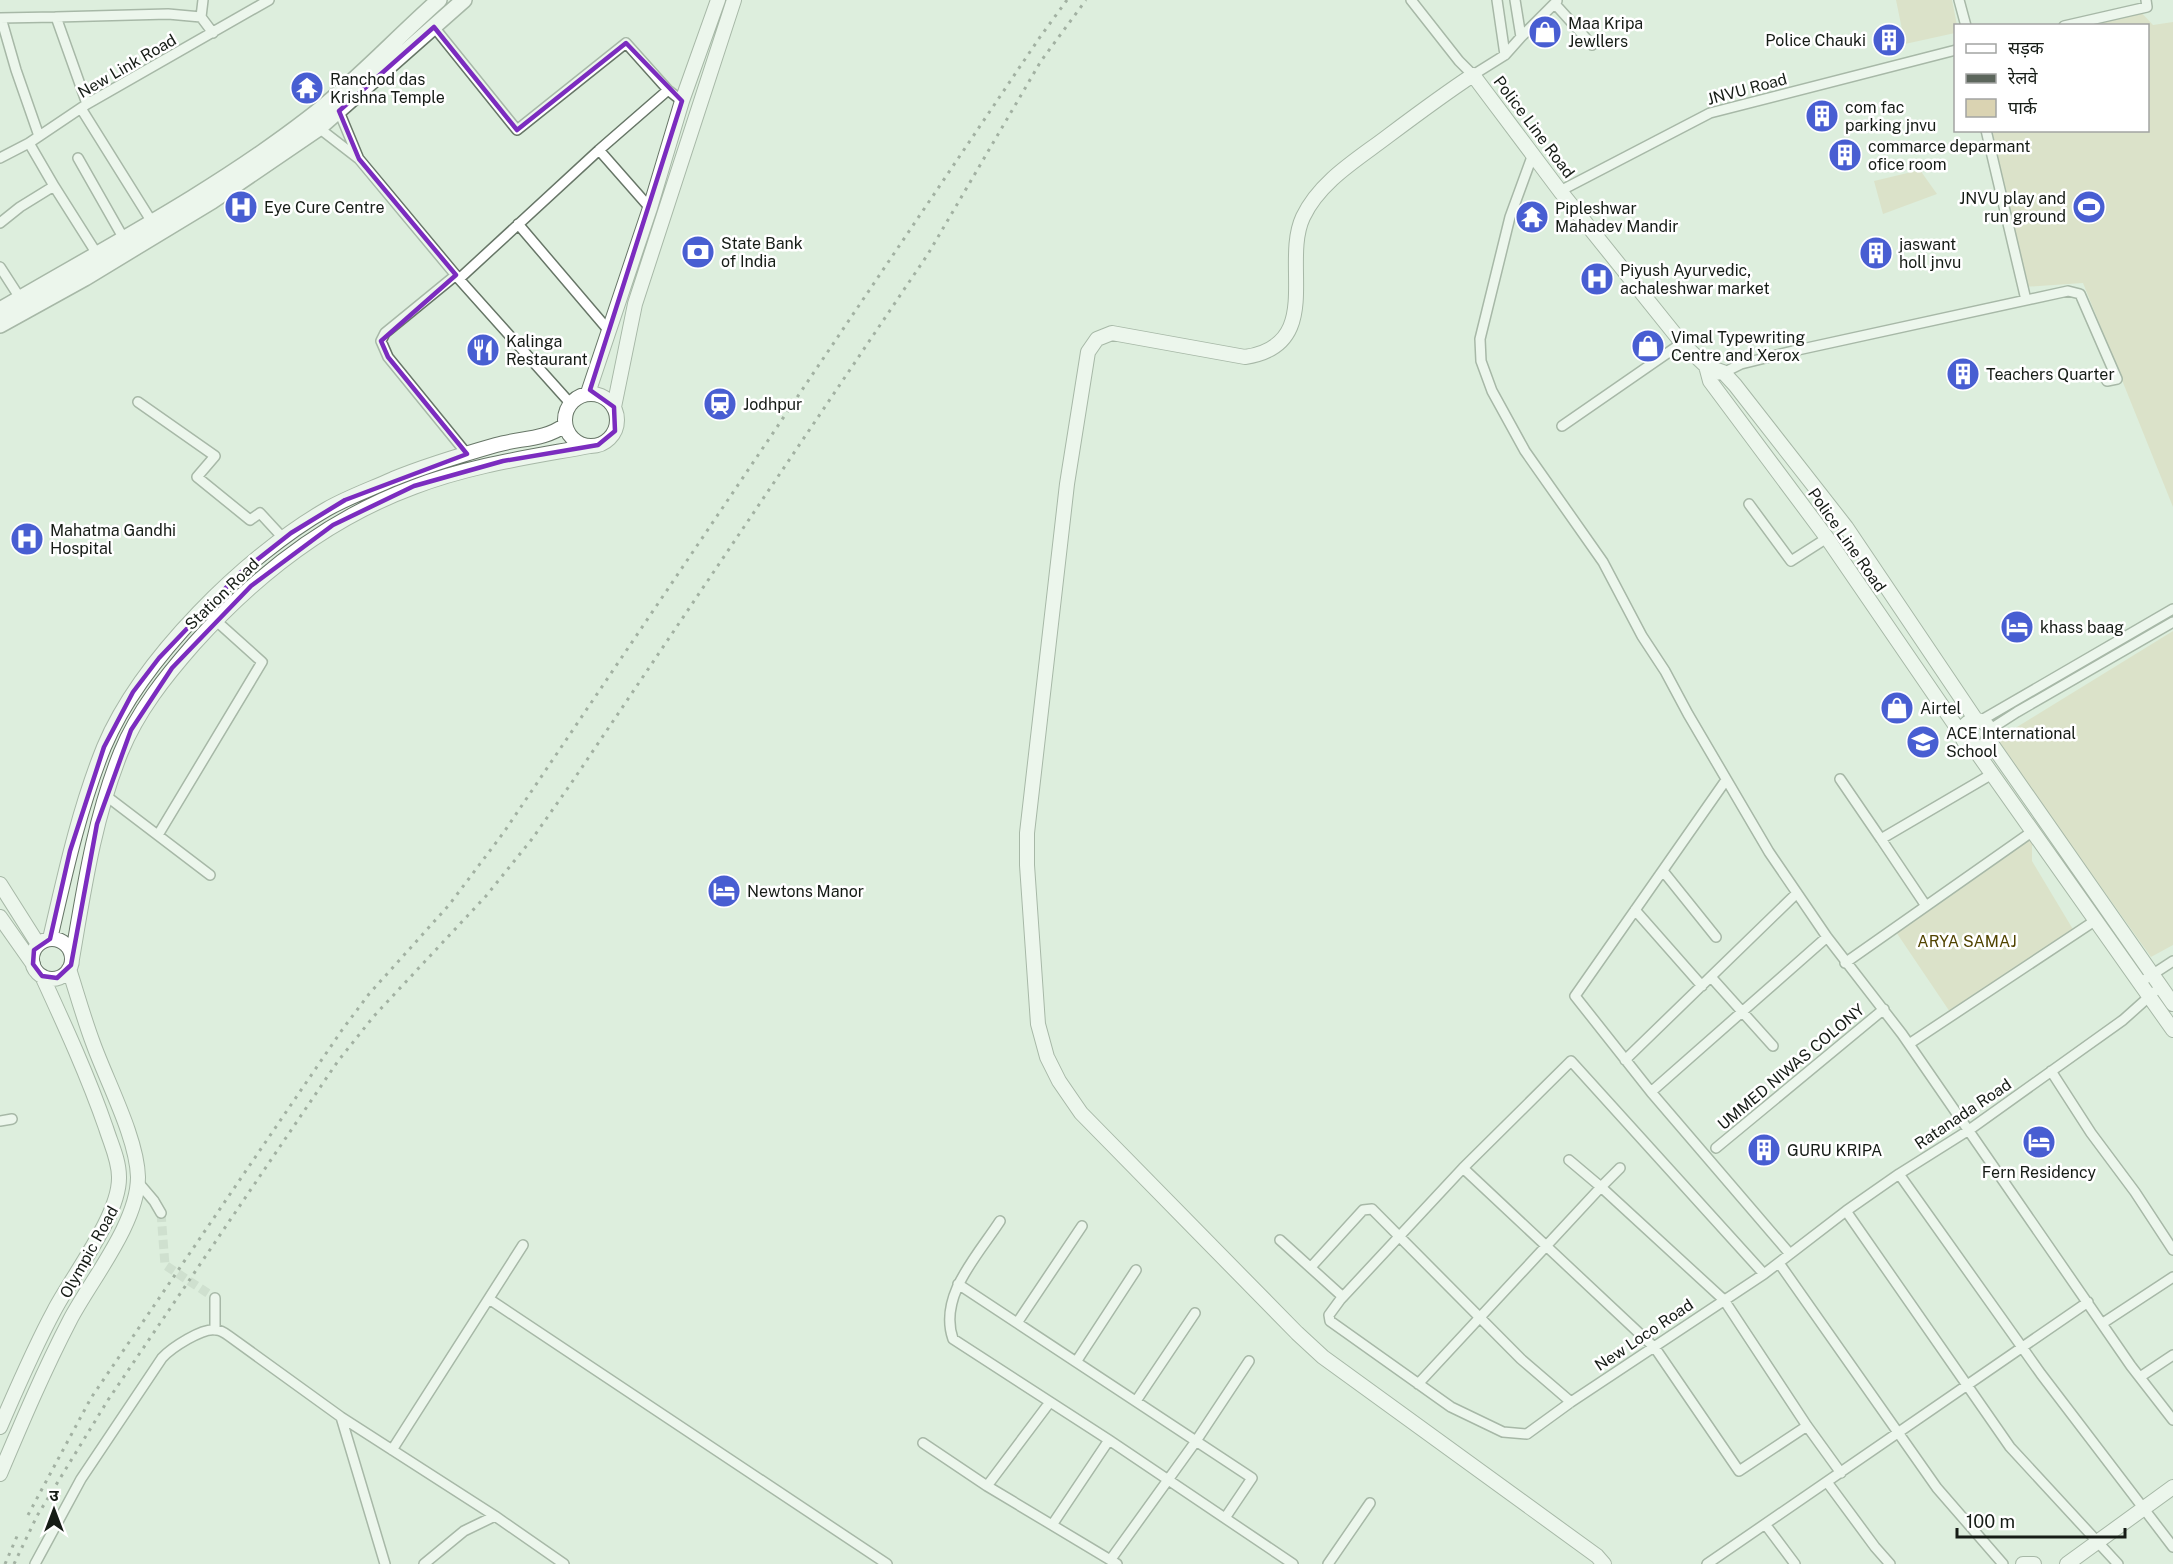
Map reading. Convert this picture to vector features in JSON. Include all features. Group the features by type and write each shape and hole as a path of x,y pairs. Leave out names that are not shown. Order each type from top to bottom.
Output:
{"main road":[{"path":"336,105 439,0"},
{"path":"0,325 85,278 212,201 435,27 464,0"},
{"path":"0,310 124,239 314,123"}],"street":[{"path":"203,0 201,17 213,33"},
{"name":"New Link Road","path":"0,158 269,0"},
{"path":"588,393 651,208 682,101 718,0"},
{"path":"614,407 634,304 734,0"},
{"path":"1412,0 1459,61 1473,75"},
{"name":"Police Line Road","path":"1497,0 1505,55"},
{"path":"1515,0 1521,38"},
{"path":"1959,0 1965,24"},
{"path":"2073,24 2147,7 2146,0"},
{"path":"1592,45 1557,2 1505,55 1473,75 1339,173 1312,201 1303,218 1298,235 1298,295 1295,311 1284,338 1273,348 1260,355 1245,357 1112,333 1097,339 1088,352 1067,484 1027,833 1027,865 1038,1024 1047,1057 1059,1081 1081,1113 1323,1357 1604,1564"},
{"path":"39,136 0,18 168,14 201,17"},
{"path":"56,17 84,107 152,222"},
{"path":"435,27 518,130 626,43 668,90 682,101"},
{"name":"JNVU Road","path":"1560,191 1710,112 1954,51"},
{"name":"Police Line Road","path":"1473,75 1560,191 1682,343 1706,366 1723,372 1846,527 1983,727 2146,978"},
{"path":"466,454 388,357 381,341 385,333 457,277 668,90"},
{"path":"336,105 359,159"},
{"path":"314,123 359,159 457,277 570,404"},
{"path":"1986,132 2026,300"},
{"path":"29,143 97,254"},
{"path":"598,150 651,208"},
{"path":"1533,154 1510,217 1480,339 1481,362 1492,391 1526,451 1603,562 1642,636 1665,671 1726,780 1797,893 1845,963 1884,1009 1909,1044 2140,1377 2173,1420"},
{"path":"78,158 124,239"},
{"path":"0,223 20,207 54,186"},
{"path":"518,224 610,332"},
{"path":"0,267 20,298"},
{"path":"1710,381 1741,364 1792,351 2068,291 2080,294 2117,379 2107,381"},
{"path":"1562,426 1682,343"},
{"name":"Police Line Road","path":"1706,366 1710,381 1827,538 1962,735"},
{"path":"588,393 599,394 608,399 617,417 615,432 604,442 590,446 574,440 568,433 564,417 575,398 588,393"},
{"path":"138,402 214,456 196,477 250,520 260,513 284,539"},
{"name":"Station Road","path":"44,941 89,790 108,739 133,692 159,657 203,609 240,573 284,539 345,500 411,472 499,444 546,436 565,425"},
{"name":"Station Road","path":"70,964 89,859 105,795 121,751 147,702 172,668 216,620 251,586 301,546 333,525 372,505 414,486 503,461 590,446"},
{"path":"1749,504 1791,561 1827,538"},
{"path":"158,835 262,662 203,609"},
{"path":"1983,727 2173,609"},
{"path":"2173,622 2017,712 1983,727 1967,723 1962,735 1965,743 1973,747 2096,920 2146,978 2155,991 2173,1030"},
{"path":"1973,747 1982,746 1983,727"},
{"path":"1881,839 1992,774"},
{"path":"1840,778 1926,906"},
{"path":"1726,780 1575,996 1651,1092 1790,1254"},
{"path":"105,795 210,875"},
{"path":"1845,963 2033,831"},
{"path":"1663,870 1716,937"},
{"path":"0,884 44,941"},
{"path":"1625,1060 1797,893"},
{"path":"1635,910 1702,986"},
{"path":"1909,1044 2096,920"},
{"path":"1,921 36,971 42,976 57,978 70,964 69,949 66,944 56,939 44,941 32,957 33,964"},
{"path":"1651,1092 1827,937"},
{"path":"2146,978 2173,961"},
{"name":"Olympic Road","path":"0,1474 70,1319 126,1223 135,1201 137,1181 134,1153 93,1044 70,964"},
{"name":"Olympic Road","path":"0,1427 54,1310 110,1215 117,1197 119,1178 118,1164 98,1105 42,976"},
{"path":"1711,977 1773,1046"},
{"path":"2155,991 2173,1004"},
{"name":"Ratanada Road","path":"1779,1263 1846,1211 1969,1130 2123,1020 2155,991"},
{"name":"UMMED NIWAS COLONY","path":"1716,1148 1884,1009"},
{"path":"1620,1167 1418,1384 1330,1321 1329,1315 1344,1297 1463,1168 1571,1061 1764,1274"},
{"path":"2051,1071 2091,1133 2173,1250"},
{"path":"0,1121 12,1119"},
{"path":"1569,1160 1724,1300 1841,1473"},
{"path":"1463,1168 1655,1348 1739,1471 1807,1425"},
{"path":"1899,1174 2022,1347 2173,1547"},
{"path":"137,1181 154,1201 161,1214"},
{"path":"1311,1267 1363,1210 1372,1209 1521,1359 1571,1402"},
{"path":"1846,1211 2010,1447 2118,1564"},
{"path":"1000,1221 958,1284 950,1306 949,1327 953,1339 1109,1440 1293,1564"},
{"path":"1017,1323 1082,1226"},
{"path":"1280,1240 1344,1297"},
{"path":"392,1450 523,1245"},
{"path":"1779,1263 1937,1488 2003,1564"},
{"name":"New Loco Road","path":"1418,1384 1450,1407 1486,1426 1503,1432 1527,1434 1779,1263"},
{"path":"1076,1362 1136,1270"},
{"path":"2103,1323 2173,1277"},
{"path":"958,1284 1252,1478 1225,1518"},
{"path":"215,1298 215,1329"},
{"path":"489,1299 887,1564"},
{"path":"1707,1564 2088,1302"},
{"path":"1136,1401 1195,1313"},
{"path":"35,1564 81,1479 162,1358 193,1337 215,1329 229,1336 341,1417 495,1516 564,1564"},
{"path":"2140,1377 2173,1355"},
{"path":"923,1443 987,1486 1114,1562 1249,1361"},
{"path":"987,1486 1050,1402"},
{"path":"341,1417 385,1564"},
{"path":"1052,1525 1109,1440"},
{"path":"1827,1482 1890,1564"},
{"path":"2067,1564 2173,1487"},
{"path":"1328,1564 1370,1503"},
{"path":"424,1564 464,1531 495,1516"},
{"path":"1765,1524 1795,1564"},
{"path":"2023,1564 2034,1564"}],"highlighted area":[{"path":"434,27 517,130 626,43 682,101 590,390 614,407 615,431 598,445 503,461 414,486 333,525 251,586 172,668 131,730 97,824 71,965 57,978 42,976 33,964 34,950 50,939 70,851 104,747 133,692 159,658 240,573 291,533 345,500 467,454 388,357 381,341 456,275 359,159 339,111"}],"green space":[{"path":"1896,0 1952,0 1957,24 1954,24 1954,33 1905,44"},
{"name":"JNVU play and run ground","path":"2138,9 2153,25 2173,22 2173,507 2083,283 2023,287 1989,132 2149,132 2149,24 2069,24"},
{"path":"1920,170 1937,194 1883,214 1874,181"},
{"path":"2173,631 2173,945 2151,957 1996,740"},
{"name":"ARYA SAMAJ","path":"2032,834 2032,861 2074,931 1952,1015 1894,929"}],"tunnel":[{"path":"161,1213 165,1265 215,1298"}],"railway":[{"path":"28,1515 91,1398 342,1030 369,994 449,905 504,832 1067,0"},
{"path":"14,1564 37,1516 108,1400 338,1061 374,1016 486,896 532,839 570,785 928,254 1041,61 1086,0"},
{"path":"5,1564 18,1534"}],"place":[{"name":"Maa Kripa Jewllers","path":"1545,32"},
{"name":"Police Chauki","path":"1889,40"},
{"name":"Ranchod das Krishna Temple","path":"307,88"},
{"name":"com fac parking jnvu","path":"1822,116"},
{"name":"commarce deparmant ofice room","path":"1845,155"},
{"name":"Eye Cure Centre","path":"241,207"},
{"name":"JNVU play and run ground","path":"2089,207"},
{"name":"Pipleshwar Mahadev Mandir","path":"1532,217"},
{"name":"State Bank of India","path":"698,252"},
{"name":"jaswant holl jnvu","path":"1876,253"},
{"name":"Piyush Ayurvedic, achaleshwar market","path":"1597,279"},
{"name":"Vimal Typewriting Centre and Xerox","path":"1648,346"},
{"name":"Kalinga Restaurant","path":"483,350"},
{"name":"Teachers Quarter","path":"1963,374"},
{"name":"Jodhpur","path":"720,404"},
{"name":"Mahatma Gandhi Hospital","path":"27,539"},
{"name":"khass baag","path":"2017,627"},
{"name":"Airtel","path":"1897,708"},
{"name":"ACE International School","path":"1923,742"},
{"name":"Newtons Manor","path":"724,891"},
{"name":"Fern Residency","path":"2039,1142"},
{"name":"GURU KRIPA","path":"1764,1150"}]}
